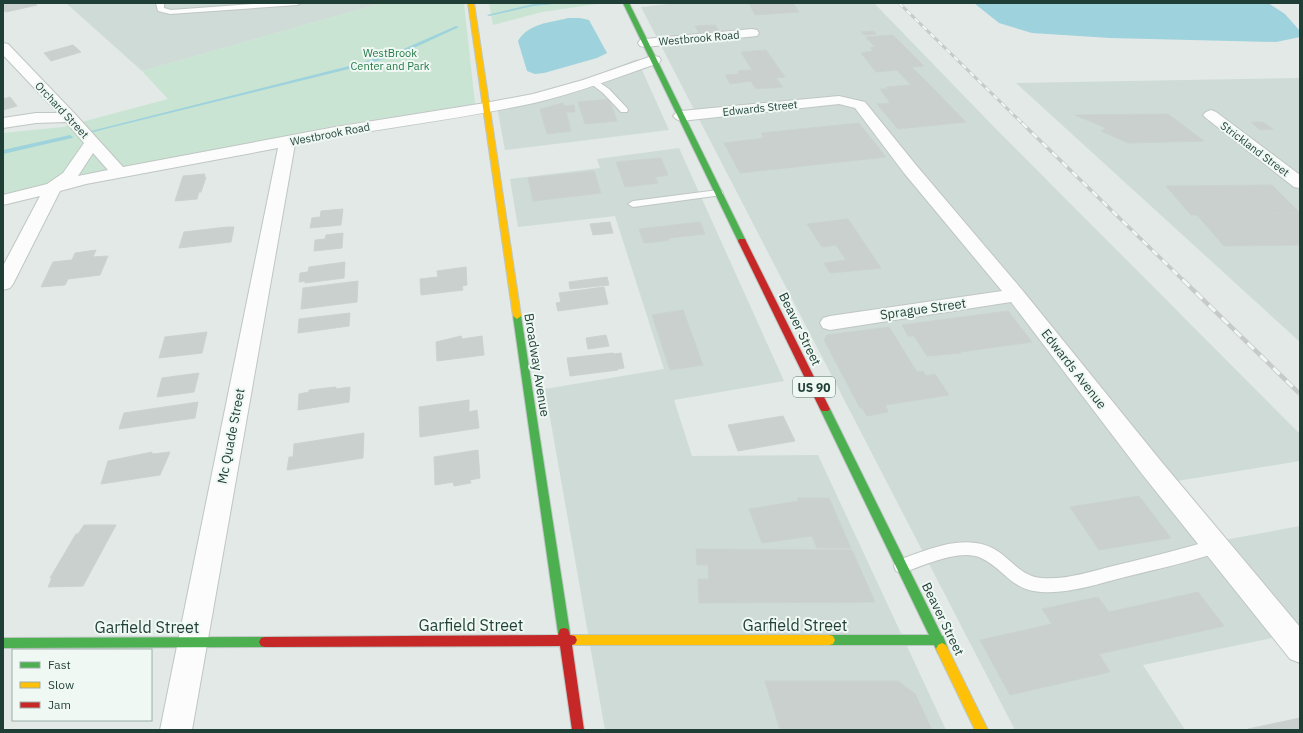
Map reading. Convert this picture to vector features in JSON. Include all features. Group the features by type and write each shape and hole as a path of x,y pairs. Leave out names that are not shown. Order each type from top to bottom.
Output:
{"street":[{"name":"Broadway Avenue","path":"471,3 485,108 578,730"},
{"name":"Beaver Street","path":"626,3 982,730"},
{"name":"Westbrook Road","path":"645,43 752,33"},
{"name":"Orchard Street","path":"3,47 70,117 120,173"},
{"name":"Westbrook Road","path":"3,200 53,187 120,173 335,132 485,108 535,98 593,81 654,60"},
{"name":"Edwards Street","path":"681,116 839,100"},
{"name":"Edwards Avenue","path":"839,100 851,102 860,106 910,169 1016,295 1300,649"},
{"name":"Strickland Street","path":"1211,115 1300,183"},
{"path":"3,122 36,118 70,117"},
{"path":"3,284 42,211 53,187 69,177 93,142"},
{"name":"Mc Quade Street","path":"176,730 287,142"},
{"name":"Sprague Street","path":"830,323 1016,295"},
{"name":"Garfield Street","path":"3,643 939,640"}],"lane":[{"path":"160,3 161,9 170,12 297,3"},
{"path":"593,81 606,91 624,110"},
{"path":"633,204 718,193"},
{"path":"902,566 931,556 960,549 978,549 994,557 1008,571 1029,583 1040,585 1069,584 1216,546"}],"shaded area":[{"path":"66,3 382,3 142,71"},
{"path":"679,3 874,3 995,128 1300,434 1300,461 1177,481 1224,540 1300,526 1300,632 1143,665 1185,730 1015,730 641,7"},
{"path":"637,59 669,130 505,150 496,101 534,94 588,79"},
{"path":"1300,78 1300,342 1016,83"},
{"path":"679,148 784,381 674,400 692,456 818,455 946,730 605,730 545,389 664,369 615,216 518,227 510,179 600,168 597,159"}],"green space":[{"name":"WestBrook Center and Park","path":"382,3 464,3 475,104 333,126 3,197 3,133 63,127 168,99 142,71"},
{"path":"489,3 597,4 542,12 493,25"}],"water":[{"path":"974,3 1268,3 1285,14 1300,31 1300,37 1276,42 1110,38 1032,33 999,23"},
{"path":"568,18 589,20 607,53 597,58 544,73 535,74 527,71 518,41 523,35 534,27"}],"building":[{"path":"13,3 35,3 37,5 6,12 3,10 3,5"},
{"path":"749,3 793,3 799,12 755,15"},
{"path":"715,25 719,31 699,33 695,26"},
{"path":"874,31 876,34 864,35 861,32"},
{"path":"893,35 924,66 912,67 966,122 898,129 877,104 890,103 880,89 888,89 886,87 911,85 897,70 876,72 861,53 873,51 870,48 875,47 866,37"},
{"path":"73,45 81,52 51,61 44,53"},
{"path":"766,50 785,77 776,78 783,87 756,89 751,81 730,84 725,75 739,74 738,71 752,70 741,52"},
{"path":"10,97 17,106 3,110 3,99"},
{"path":"609,99 617,121 585,124 578,102"},
{"path":"563,103 564,106 574,105 575,112 566,112 571,131 547,134 540,109"},
{"path":"1168,114 1204,141 1128,143 1101,131 1106,128 1075,115"},
{"path":"1251,122 1263,122 1273,129 1260,130"},
{"path":"859,123 886,157 740,173 724,143 764,138 761,133"},
{"path":"661,158 668,175 655,177 658,183 625,187 616,162"},
{"path":"594,171 601,193 533,201 528,178"},
{"path":"205,174 204,177 206,177 197,199 175,201 183,176"},
{"path":"1272,185 1300,213 1191,215 1166,186"},
{"path":"343,209 341,225 310,228 312,218 320,217 321,211"},
{"path":"1300,213 1300,245 1224,246 1197,215"},
{"path":"848,219 881,268 830,273 824,263 846,260 836,245 822,247 807,224"},
{"path":"610,222 613,233 593,235 590,224"},
{"path":"700,222 705,234 668,238 669,240 655,242 644,243 639,229"},
{"path":"234,227 231,242 179,248 184,232"},
{"path":"343,233 342,248 314,251 315,240 325,239 326,235"},
{"path":"96,250 93,257 108,256 100,275 68,279 65,285 41,287 53,262 72,260 75,253"},
{"path":"345,262 344,278 305,283 305,281 299,282 300,273 308,272 309,267"},
{"path":"466,267 467,285 462,286 463,290 421,295 420,279 438,277 437,271"},
{"path":"607,277 609,285 570,289 569,282"},
{"path":"358,281 357,302 301,309 303,288"},
{"path":"604,287 608,304 558,311 556,303 561,302 559,293"},
{"path":"683,310 703,365 670,370 652,315"},
{"path":"1008,311 1032,342 960,352 961,353 927,356 914,336 908,336 902,325"},
{"path":"350,313 349,326 298,333 299,319"},
{"path":"889,327 917,372 923,371 926,376 935,374 949,395 885,405 888,412 867,416 862,408 860,408 824,340 827,335"},
{"path":"207,332 202,353 159,358 165,337"},
{"path":"606,335 609,346 588,349 586,338"},
{"path":"461,336 462,339 482,336 484,355 437,361 436,342"},
{"path":"621,353 624,368 570,376 567,358"},
{"path":"199,373 194,392 157,397 162,378"},
{"path":"336,387 336,389 350,387 349,402 298,410 299,394 309,392 309,390"},
{"path":"469,400 469,412 477,410 479,428 420,437 419,407"},
{"path":"198,402 195,418 119,429 124,413"},
{"path":"783,416 795,441 738,451 728,425"},
{"path":"364,433 363,458 287,470 289,457 293,457 294,444"},
{"path":"478,450 480,478 470,480 471,483 454,486 453,482 435,485 434,457"},
{"path":"152,452 152,454 170,452 160,475 101,484 108,461"},
{"path":"1139,496 1171,538 1099,550 1070,507"},
{"path":"797,498 829,498 851,548 817,548 812,536 762,543 749,509 799,501"},
{"path":"84,525 116,525 83,586 48,587 52,578 50,578 76,534 78,534"},
{"path":"696,549 852,550 875,602 699,603 698,579 709,579 708,565 697,565"},
{"path":"1198,592 1224,626 1099,654 1110,672 1010,695 980,640 1052,624 1042,609 1098,597 1109,612"},
{"path":"765,681 898,681 915,694 932,730 780,730"},
{"path":"1300,718 1300,730 1248,729"}],"waterway":[{"path":"489,15 533,5 555,3"},
{"path":"93,131 359,65 401,52 457,27"},
{"path":"3,152 70,137"}],"railway":[{"path":"899,3 1023,124"},
{"path":"1022,123 1184,281"},
{"path":"1183,280 1300,394"}],"traffic: fast":[{"path":"626,3 742,241"},
{"path":"517,316 564,633"},
{"path":"825,409 942,649"},
{"path":"829,640 939,640"},
{"path":"3,643 265,642"}],"traffic: slow":[{"path":"471,3 517,316"},
{"path":"571,640 829,640"},
{"path":"942,649 982,730"}],"traffic: jam":[{"path":"742,241 825,409"},
{"path":"564,633 578,730"},
{"path":"265,642 571,640"}]}
